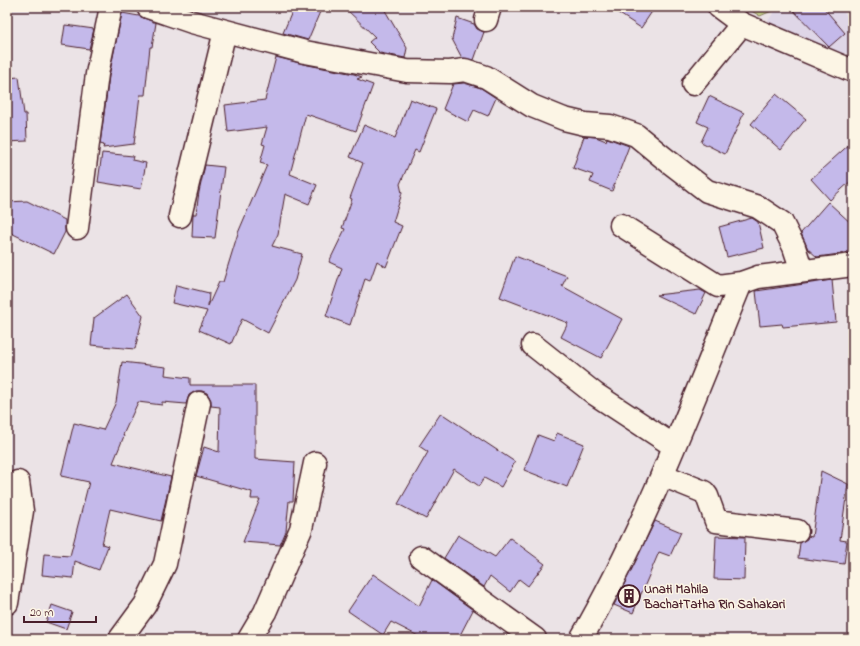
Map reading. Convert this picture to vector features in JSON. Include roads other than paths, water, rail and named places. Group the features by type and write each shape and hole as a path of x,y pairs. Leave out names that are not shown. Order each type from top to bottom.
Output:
{"street":[{"path":"77,228 97,74 111,7"},
{"path":"148,7 192,22 305,52 406,70 450,72 465,70 486,77 532,106 564,119 585,124 610,126 636,135 707,191 758,207 782,223 794,247 802,271"},
{"path":"719,7 742,24 853,71"},
{"path":"693,84 742,24"},
{"path":"180,216 225,31"},
{"path":"621,225 718,286 741,283 758,277 853,265"},
{"path":"581,639 625,555 662,475 741,283"},
{"path":"533,345 595,394 674,446"},
{"path":"120,639 145,605 165,564 199,403"},
{"path":"249,639 265,612 301,529 315,462"},
{"path":"662,475 704,492 707,496 716,521 797,531"},
{"path":"7,604 22,511 18,482"},
{"path":"421,557 535,639"}],"place":[{"name":"Unati Mahila BachatTatha Rin Sahakari","path":"629,596"}]}
